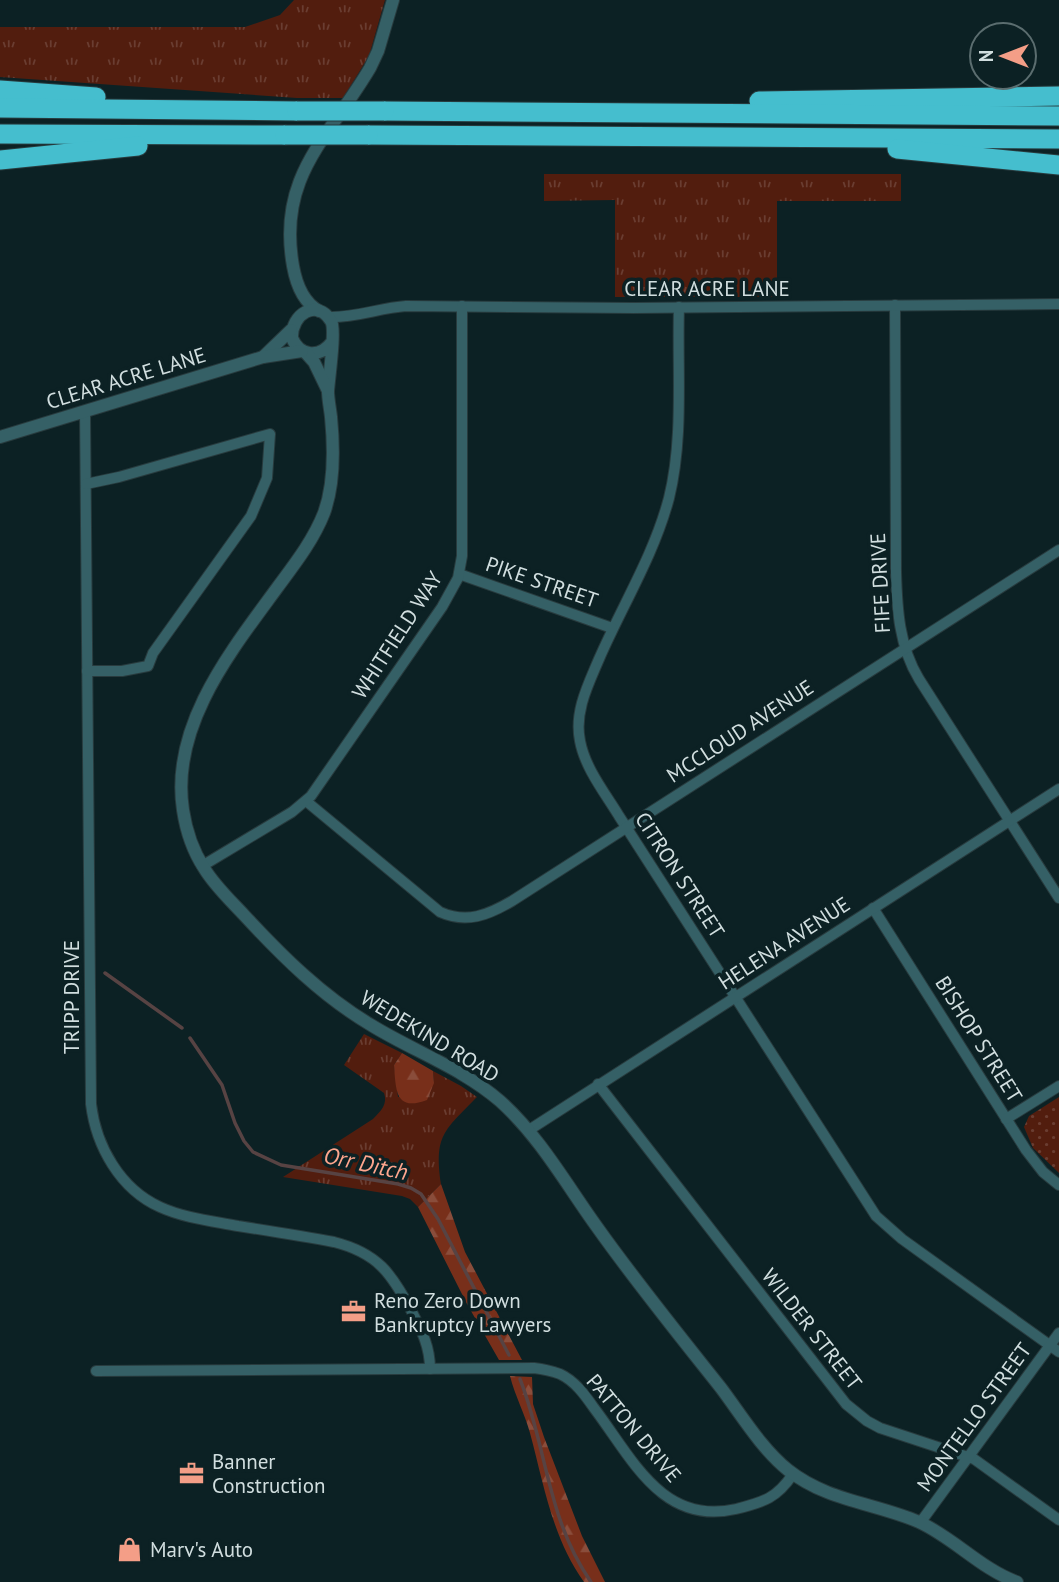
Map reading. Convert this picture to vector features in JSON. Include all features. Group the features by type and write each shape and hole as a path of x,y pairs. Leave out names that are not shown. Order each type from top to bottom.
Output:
{"highway":[{"path":"0,90 211,110"},
{"path":"612,112 714,102 1059,96"},
{"path":"0,108 1059,116"},
{"path":"0,134 1059,139"},
{"path":"0,160 250,134"},
{"path":"810,137 882,148 1059,165"}],"street":[{"path":"300,289 292,327 295,344 304,352 320,353 333,340 332,323 326,315 310,305 300,289 290,248 289,226 296,187 312,156 370,68 378,51 393,0"},
{"name":"CLEAR ACRE LANE","path":"326,315 357,316 392,307 1059,304"},
{"name":"FIFE DRIVE","path":"895,305 896,581 904,648 919,679 1059,898"},
{"name":"WHITFIELD WAY","path":"202,866 306,801 339,758 442,607 459,574 462,556 462,306"},
{"name":"CITRON STREET","path":"679,307 677,428 672,484 653,544 612,628 586,690 578,728 582,751 626,827 883,1224 1055,1349"},
{"path":"292,327 302,313 316,311 326,315"},
{"name":"CLEAR ACRE LANE","path":"333,340 342,327 357,316"},
{"name":"CLEAR ACRE LANE","path":"263,357 292,327"},
{"name":"WEDEKIND ROAD","path":"333,340 328,391 332,474 323,514 304,550 219,671 198,714 184,757 181,798 184,820 202,866 262,934 329,996 369,1024 484,1088 529,1130 614,1250 758,1438 793,1474 837,1497 919,1523 948,1538 1010,1581"},
{"name":"CLEAR ACRE LANE","path":"0,437 263,357 304,352"},
{"name":"WEDEKIND ROAD","path":"304,352 314,362 328,391"},
{"name":"TRIPP DRIVE","path":"85,411 91,1104 93,1123 100,1144 127,1182 158,1206 203,1219 349,1245 376,1260 397,1283 426,1339 430,1369"},
{"path":"86,484 270,434 267,478 251,516 153,653 148,666 122,671 87,671"},
{"name":"MCCLOUD AVENUE","path":"306,801 429,905 461,919 484,916 1059,550"},
{"name":"PIKE STREET","path":"459,574 612,628"},
{"name":"HELENA AVENUE","path":"529,1130 1059,789"},
{"name":"BISHOP STREET","path":"873,908 1034,1161 1059,1185"},
{"name":"WILDER STREET","path":"598,1084 846,1404 880,1428 969,1456 1059,1520"},
{"path":"1006,1119 1059,1086"},
{"name":"MONTELLO STREET","path":"919,1523 1055,1349 1059,1333"},
{"name":"PATTON DRIVE","path":"96,1371 534,1368 561,1375 581,1391 655,1489 671,1501 689,1509 720,1511 757,1504 777,1494 793,1474"}],"green space":[{"path":"294,0 385,0 369,56 343,98 297,98 0,77 0,27 245,27 280,15"},
{"path":"544,174 901,174 901,201 777,201 777,297 615,297 615,200 544,201"},
{"path":"364,1034 402,1053 394,1065 398,1097 434,1083 433,1071 477,1097 444,1135 439,1155 441,1184 418,1207 402,1196 283,1177 373,1119 383,1107 384,1093 344,1065"},
{"path":"402,1053 433,1071 434,1083 427,1100 409,1103 399,1096 394,1065"},
{"path":"1059,1097 1059,1173 1033,1148 1024,1127 1029,1116"},
{"path":"441,1184 465,1252 522,1360 499,1360 418,1207"},
{"path":"510,1376 532,1377 533,1404 544,1437 582,1536 605,1582 584,1582 564,1547 550,1510 528,1426"}],"waterway":[{"name":"Orr Ditch","path":"105,973 182,1028"},
{"name":"Orr Ditch","path":"190,1038 222,1085 235,1123 253,1152 281,1165 398,1184 421,1194 438,1219 509,1355"},
{"name":"Orr Ditch","path":"520,1379 556,1508 576,1558 591,1582"}],"place":[{"name":"Reno Zero Down Bankruptcy Lawyers","path":"354,1312"},
{"name":"Banner Construction","path":"192,1473"},
{"name":"Marv's Auto","path":"130,1549"}]}
